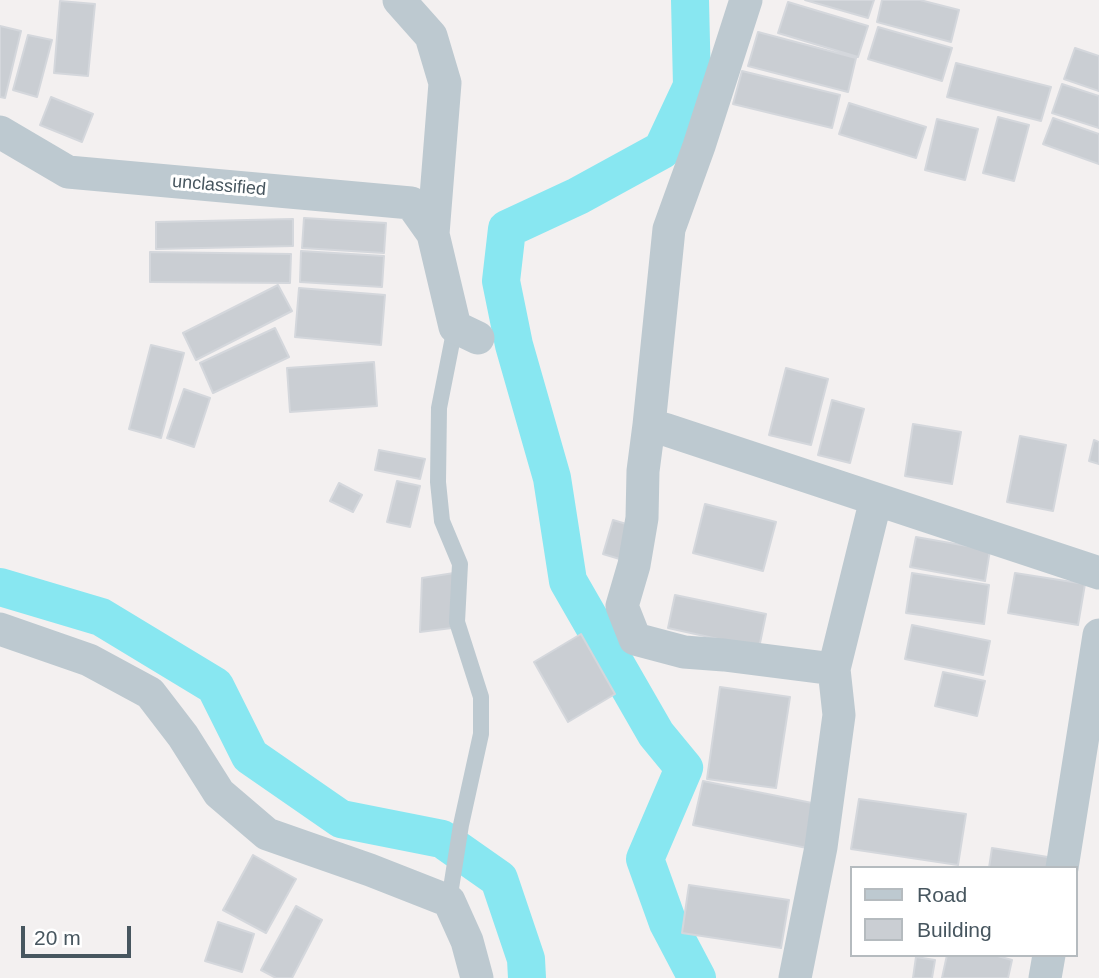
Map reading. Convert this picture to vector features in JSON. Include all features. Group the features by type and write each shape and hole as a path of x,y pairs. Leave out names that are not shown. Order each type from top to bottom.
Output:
{"street":[{"path":"399,0 431,36 445,83 433,234 467,332"},
{"path":"746,0 669,229 643,471 642,518 634,565 622,606 635,639 684,652 834,669"},
{"name":"unclassified","path":"0,132 68,172 411,203 433,234"},
{"path":"649,425 1099,573"},
{"path":"794,978 821,847 839,715 834,669 876,499"},
{"path":"0,629 89,660 150,694 183,736 219,793 267,834 449,901 467,941 477,978"},
{"path":"1062,866 1099,635"},
{"path":"1045,978 1049,957"}],"lane":[{"path":"449,901 461,825 481,734 481,697 457,622 460,564 442,521 439,482 439,408 467,332"}],"building":[{"path":"805,0 874,0 868,18"},
{"path":"882,0 920,0 959,10 951,42 877,22"},
{"path":"60,1 95,4 88,76 54,73"},
{"path":"788,2 868,26 858,57 778,33"},
{"path":"0,26 21,31 5,98 0,97"},
{"path":"878,27 952,48 942,81 868,59"},
{"path":"758,32 856,58 848,92 748,66"},
{"path":"28,35 52,40 37,97 13,90"},
{"path":"1075,48 1099,56 1099,91 1064,79"},
{"path":"956,63 1051,87 1041,121 947,97"},
{"path":"742,71 840,95 832,128 733,104"},
{"path":"1062,84 1099,96 1099,128 1052,113"},
{"path":"51,97 93,114 82,142 40,125"},
{"path":"849,103 926,127 916,158 839,134"},
{"path":"998,117 1029,125 1014,181 983,173"},
{"path":"1053,118 1099,134 1099,164 1043,144"},
{"path":"937,119 978,129 965,180 925,170"},
{"path":"304,218 386,223 384,253 302,248"},
{"path":"293,219 293,246 156,249 156,222"},
{"path":"301,251 384,256 382,287 300,282"},
{"path":"150,252 291,254 290,283 150,282"},
{"path":"278,285 292,311 196,360 183,333"},
{"path":"299,288 385,295 381,345 295,337"},
{"path":"275,328 289,357 213,393 200,363"},
{"path":"151,345 184,353 161,438 129,429"},
{"path":"374,362 377,406 290,412 287,368"},
{"path":"786,368 828,379 811,445 769,435"},
{"path":"184,389 210,398 194,447 167,438"},
{"path":"832,400 864,409 850,463 818,455"},
{"path":"913,424 961,432 952,484 905,476"},
{"path":"1020,436 1066,445 1053,511 1007,502"},
{"path":"1094,440 1099,442 1099,464 1089,461"},
{"path":"379,450 425,459 420,479 375,470"},
{"path":"397,481 420,486 410,527 387,522"},
{"path":"339,483 362,495 353,512 330,501"},
{"path":"705,504 776,522 763,571 693,553"},
{"path":"613,520 633,526 623,560 603,554"},
{"path":"916,537 990,550 985,581 910,567"},
{"path":"454,573 452,628 420,632 422,578"},
{"path":"912,573 989,585 984,624 906,613"},
{"path":"1015,573 1085,584 1078,625 1008,613"},
{"path":"675,595 766,614 759,648 668,628"},
{"path":"912,625 990,641 983,675 905,659"},
{"path":"581,634 615,694 568,722 534,662"},
{"path":"943,672 985,681 977,716 935,706"},
{"path":"720,687 790,697 776,788 707,779"},
{"path":"703,781 817,804 807,848 693,825"},
{"path":"859,799 966,814 958,865 851,849"},
{"path":"992,848 1054,858 1052,866 989,866"},
{"path":"253,855 296,879 266,933 223,910"},
{"path":"689,885 789,900 781,948 682,933"},
{"path":"296,906 322,920 292,978 276,978 261,970"},
{"path":"218,922 254,934 242,972 205,961"},
{"path":"916,957 935,960 932,978 913,978"},
{"path":"947,957 1001,957 1012,960 1008,978 942,978"}],"waterway":[{"path":"690,0 692,86 662,150 578,196 507,229 501,281 514,345 552,478 568,581 656,734 684,768 645,859 668,923 697,978"},
{"path":"0,587 101,617 215,686 250,756 341,819 442,839 499,879 526,959 527,978"}]}
